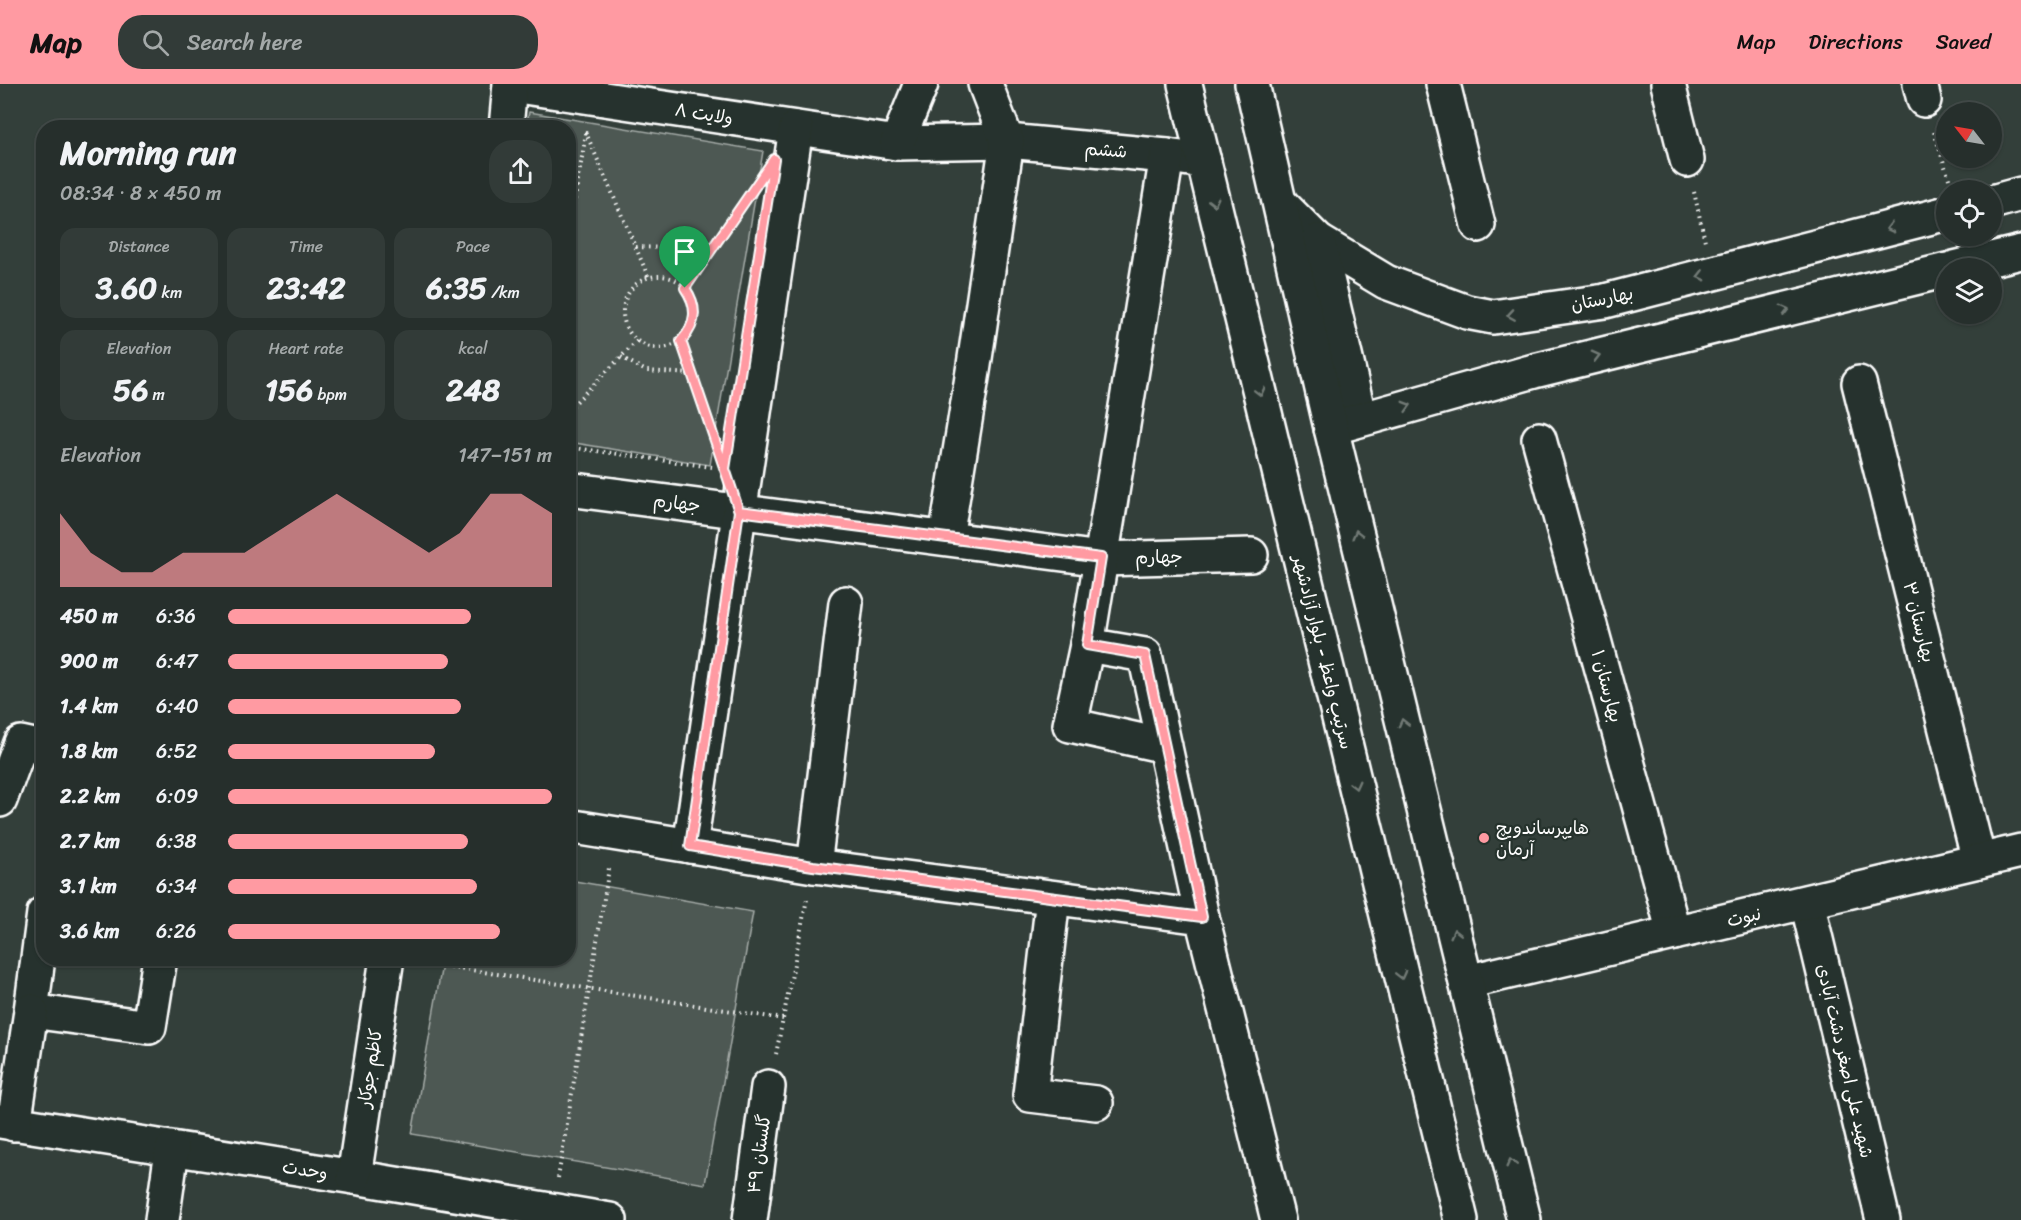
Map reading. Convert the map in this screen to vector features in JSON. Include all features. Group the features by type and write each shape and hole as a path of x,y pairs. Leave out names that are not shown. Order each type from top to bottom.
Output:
{"street":[{"path":"897,143 921,84"},
{"path":"946,538 1007,141 985,84"},
{"name":"سرتیپ واعظ - بلوار آزادشهر","path":"1185,84 1461,1220"},
{"path":"1252,84 1280,203 1345,424"},
{"path":"1443,84 1478,225"},
{"path":"1668,84 1687,159"},
{"path":"507,120 510,85"},
{"name":"ولایت ۸","path":"510,85 696,98 796,128 897,143"},
{"path":"690,846 796,128"},
{"name":"ششم","path":"897,143 1007,141 1167,156 1204,162"},
{"path":"1165,746 1070,725 1087,645 1167,156"},
{"path":"2002,199 2021,194"},
{"name":"بهارستان","path":"1280,203 1318,241 1386,282 1467,312 1493,317 1605,301 1936,216"},
{"path":"1318,241 1345,424 1466,982 1524,1220"},
{"path":"1996,258 2021,252"},
{"path":"1345,424 1534,371 1936,273"},
{"name":"بهارستان ۳","path":"1859,383 1979,861"},
{"name":"بهارستان ۱","path":"1539,439 1674,933"},
{"name":"جهارم","path":"576,490 1101,558 1251,555"},
{"path":"813,866 846,603"},
{"path":"1087,645 1145,655 1202,917 1278,1220"},
{"path":"0,800 21,743 36,746"},
{"path":"576,827 813,866 1202,917"},
{"name":"نبوت","path":"1466,982 2021,852"},
{"path":"1053,898 1030,1095 1096,1103"},
{"name":"شهید علی اصغر دشت آبادی","path":"1807,902 1883,1220"},
{"path":"7,1122 31,1011 37,966"},
{"path":"31,1011 149,1027 159,966"},
{"name":"کاظم جوکار","path":"354,1177 402,966"},
{"name":"گلستان ۴۹","path":"750,1220 768,1087"},
{"name":"وحدت","path":"7,1122 172,1150 354,1177 497,1211 552,1211 610,1220"},
{"path":"162,1220 172,1150"}],"path":[{"path":"1922,92 1949,179"},
{"path":"586,133 598,134"},
{"path":"576,193 586,133"},
{"path":"586,133 649,278"},
{"path":"1687,159 1712,273"},
{"path":"685,288 755,186"},
{"path":"636,247 670,248 705,260"},
{"path":"662,276 675,280 685,288 692,297 695,309 694,321 689,332 681,341 667,347 651,348 637,341 627,329 623,314 626,298 635,285 649,278 662,276"},
{"path":"576,402 637,341"},
{"path":"681,341 718,448"},
{"path":"621,357 646,370 692,374"},
{"path":"576,448 714,468"},
{"path":"552,1211 615,834"},
{"path":"768,1087 813,866"},
{"path":"443,966 783,1019"}],"shaded area":[{"path":"529,112 763,151 710,465 576,443 576,120 527,120"},
{"path":"576,881 753,912 705,1184 412,1134 442,966 576,966"}],"place":[{"name":"هایپرساندویچ آرمان","path":"1484,838"}],"route":[{"path":"685,288 692,297 695,309 694,321 689,332 681,341 739,511 690,846 813,866 1202,917 1145,655 1087,645 1101,558 739,511 725,469 774,159 685,288"}]}
